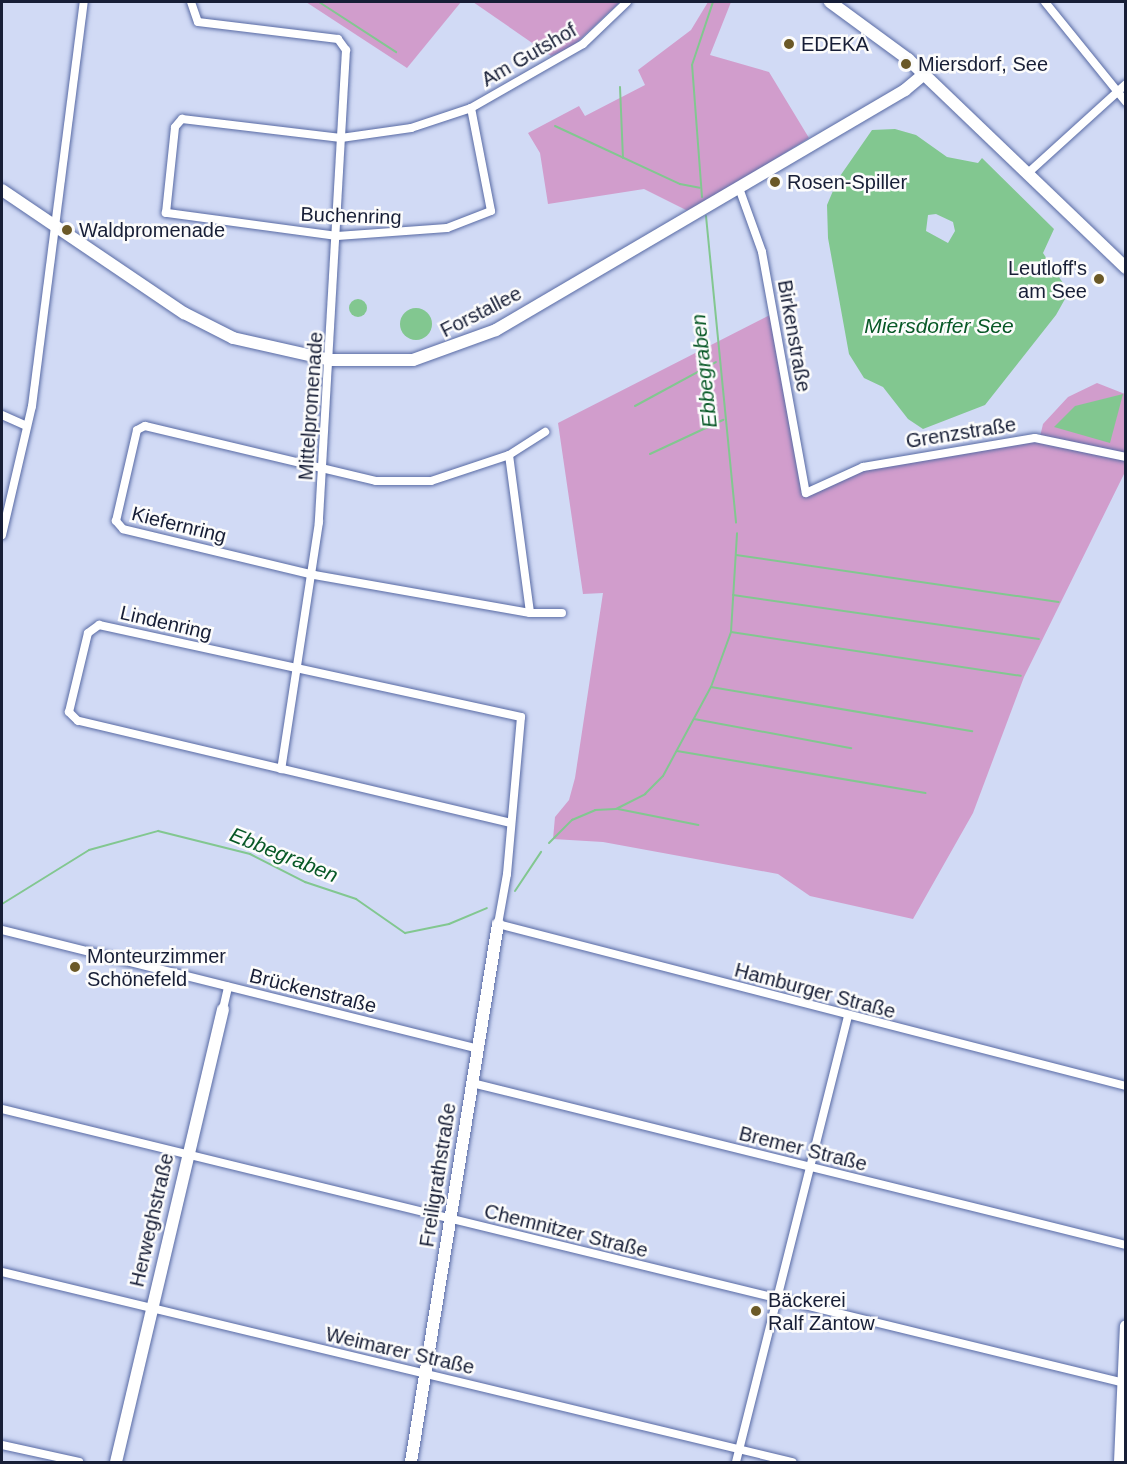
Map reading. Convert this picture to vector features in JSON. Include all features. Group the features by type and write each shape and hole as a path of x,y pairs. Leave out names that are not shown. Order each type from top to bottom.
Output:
{"street":[{"path":"2,535 27,426 56,228 84,2"},
{"name":"Mittelpromenade","path":"190,2 198,21 344,43 331,360 314,575 280,769"},
{"name":"Am Gutshof","path":"471,108 578,48 627,2"},
{"path":"830,2 924,74 1125,268"},
{"path":"1045,2 1125,102"},
{"name":"Forstallee","path":"2,190 208,327 255,345 331,360 405,361 466,345 739,188 924,74"},
{"path":"1028,173 1125,84"},
{"name":"Buchenring","path":"471,108 491,211 431,231 337,236 171,217 165,209 175,127 182,119 341,138 411,128 471,108"},
{"name":"Birkenstraße","path":"739,188 762,252 806,493"},
{"path":"2,416 27,426"},
{"name":"Kiefernring","path":"545,432 509,455 419,482 376,481 145,426 138,430 116,521 123,529 314,575 530,613 562,613"},
{"name":"Grenzstraße","path":"806,493 863,467 1035,438 1125,457"},
{"path":"509,455 530,613"},
{"name":"Lindenring","path":"503,895 511,823 521,717 506,709 298,671 99,625 88,633 69,712 78,721 511,823"},
{"name":"Freiligrathstraße","path":"411,1462 503,895"},
{"name":"Hamburger Straße","path":"498,924 1125,1086"},
{"name":"Brückenstraße","path":"2,930 477,1048"},
{"name":"Herweghstraße","path":"116,1462 228,987"},
{"path":"736,1462 848,1016"},
{"name":"Bremer Straße","path":"472,1083 1125,1245"},
{"name":"Chemnitzer Straße","path":"2,1109 450,1221 1124,1383"},
{"name":"Weimarer Straße","path":"2,1272 792,1462"},
{"path":"1120,1462 1125,1326"},
{"path":"2,1445 79,1462"}],"shaded area":[{"path":"306,2 461,2 407,68"},
{"path":"473,2 620,2 572,47 551,56"},
{"path":"708,2 731,2 710,55 769,72 809,138 690,212 644,189 548,204 540,153 528,133 579,106 585,116 645,85 638,70 691,30"},
{"path":"772,314 802,496 863,469 1039,441 1043,424 1068,397 1097,383 1125,394 1125,472 1024,677 973,813 913,919 810,896 778,874 603,842 553,839 555,817 569,800 575,778 603,593 583,594 558,423"}],"water":[{"name":"Miersdorfer See","path":"895,129 916,135 947,157 978,163 982,158 1054,229 1043,253 1063,283 1065,299 1056,315 985,405 923,429 908,419 883,387 864,378 849,354 828,238 827,205 838,179 872,130","holes":["936,214 953,222 955,231 948,243 926,231 928,215"]},
{"path":"358,299 364,302 367,308 364,314 358,317 352,314 349,308 352,302"},
{"path":"416,308 427,313 432,324 427,335 416,340 405,335 400,324 405,313"},
{"path":"1123,394 1110,443 1054,427 1075,406"}],"waterway":[{"path":"319,2 396,52"},
{"name":"Ebbegraben","path":"702,197 692,65 713,2"},
{"path":"620,87 623,158"},
{"path":"555,126 680,184 700,188"},
{"name":"Ebbegraben","path":"706,216 736,523"},
{"path":"635,406 716,362"},
{"path":"650,454 723,420"},
{"name":"Ebbegraben","path":"549,843 572,820 595,810 616,809 645,794 663,776 711,687 731,632 737,533"},
{"path":"736,555 1059,602"},
{"path":"733,595 1039,639"},
{"path":"731,632 1021,676"},
{"path":"711,687 972,731"},
{"path":"694,719 851,748"},
{"path":"677,751 925,793"},
{"path":"618,809 698,825"},
{"name":"Ebbegraben","path":"2,904 89,850 158,831 250,854 305,882 356,899 405,933 449,924 487,908"},
{"name":"Ebbegraben","path":"515,891 541,852"}],"place":[{"name":"EDEKA","path":"789,44"},
{"name":"Miersdorf, See","path":"906,64"},
{"name":"Rosen-Spiller","path":"775,182"},
{"name":"Waldpromenade","path":"67,230"},
{"name":"Leutloff's am See","path":"1099,279"},
{"name":"Monteurzimmer Schönefeld","path":"75,967"},
{"name":"Bäckerei Ralf Zantow","path":"756,1311"}]}
